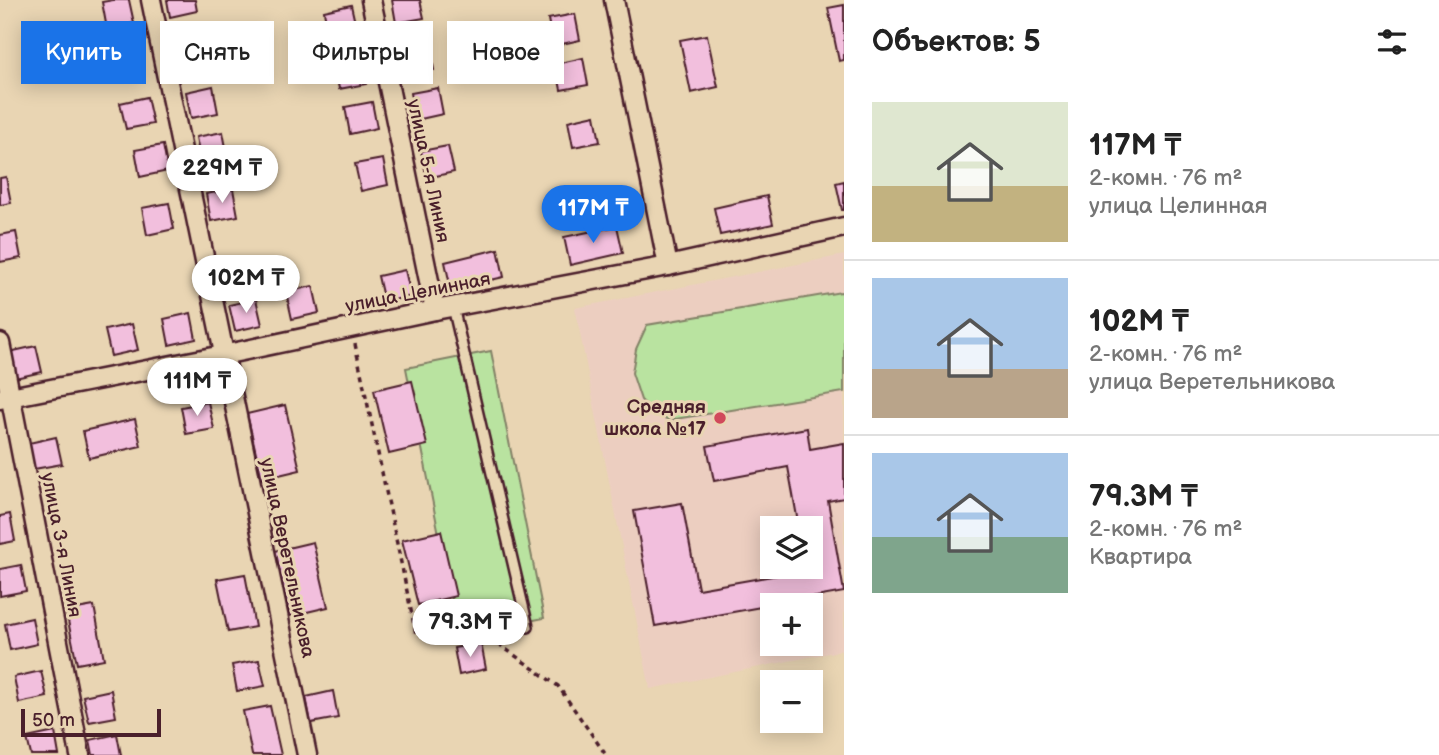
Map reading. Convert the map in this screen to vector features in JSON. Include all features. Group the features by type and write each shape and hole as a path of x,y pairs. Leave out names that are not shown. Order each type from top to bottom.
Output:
{"street":[{"name":"улица Веретельникова","path":"151,0 307,755"},
{"name":"улица 5-я Линия","path":"370,0 444,308"},
{"path":"614,0 668,266"},
{"name":"улица Целинная","path":"6,397 444,308 668,266 844,227"},
{"name":"улица 3-я Линия","path":"0,343 6,397 80,755"}],"lane":[{"path":"444,308 528,627"}],"path":[{"path":"352,327 416,634 493,640 558,686 606,755"}],"shaded area":[{"name":"Средняя школа №17","path":"844,255 844,650 823,654 823,593 760,593 760,656 814,656 650,689 575,308"}],"green space":[{"path":"844,293 844,392 669,420 656,415 641,400 632,373 636,349 647,325"},
{"path":"491,351 544,618 459,635 406,368"}],"building":[{"path":"129,0 134,21 106,21 102,2"},
{"path":"167,0 195,0 197,11 170,17"},
{"path":"392,0 420,0 424,18 396,21"},
{"path":"351,5 355,21 326,21 324,11"},
{"path":"844,5 844,60 839,61 828,8"},
{"path":"575,14 580,40 564,44 564,21 548,19"},
{"path":"707,35 718,87 691,93 680,40"},
{"path":"583,58 588,85 561,90 560,84 564,84 564,62"},
{"path":"338,84 366,84 339,89"},
{"path":"213,86 218,113 191,118 186,92"},
{"path":"438,88 443,114 416,120 411,93"},
{"path":"147,97 153,124 126,129 120,103"},
{"path":"372,102 377,128 350,134 345,107"},
{"path":"595,115 600,142 573,147 568,121"},
{"path":"223,132 228,158 201,163 196,137"},
{"path":"163,145 168,171 140,177 135,150"},
{"path":"448,146 454,172 427,178 421,151"},
{"path":"383,159 388,185 361,191 355,164"},
{"path":"6,177 11,203 0,205 0,178"},
{"path":"844,181 844,210 842,210 836,183"},
{"path":"233,189 238,216 211,221 206,194"},
{"path":"767,196 773,224 720,235 714,208"},
{"path":"169,203 174,229 147,235 142,208"},
{"path":"617,226 623,253 570,265 564,237"},
{"path":"16,232 21,258 0,262 0,235"},
{"path":"498,249 504,277 451,289 445,262"},
{"path":"405,270 411,296 384,302 378,276"},
{"path":"313,286 319,313 292,319 286,292"},
{"path":"256,299 262,325 235,331 229,305"},
{"path":"191,313 196,339 169,345 164,319"},
{"path":"132,324 138,350 111,356 105,330"},
{"path":"36,346 42,372 15,378 9,352"},
{"path":"412,381 427,445 389,454 374,390"},
{"path":"208,402 214,429 186,434 181,407"},
{"path":"285,405 300,470 262,479 247,414"},
{"path":"135,419 141,446 89,458 83,431"},
{"name":"Средняя школа №17","path":"807,428 810,449 844,443 844,498 828,501 844,592 823,596 823,593 760,593 760,607 655,626 634,511 682,503 698,589 760,578 823,579 823,516 797,516 788,467 714,481 707,446"},
{"path":"56,437 62,464 34,469 29,443"},
{"path":"10,514 15,541 0,544 0,516"},
{"path":"441,531 456,596 418,605 402,540"},
{"path":"313,542 328,607 290,616 275,551"},
{"path":"21,565 26,591 0,596 0,569"},
{"path":"245,574 255,627 228,632 217,579"},
{"path":"94,606 104,659 77,664 66,611"},
{"path":"32,618 37,644 10,650 5,624"},
{"path":"481,643 486,669 459,675 454,648"},
{"path":"259,660 265,686 237,691 232,665"},
{"path":"41,671 47,697 19,703 14,677"},
{"path":"111,690 116,717 89,722 83,696"},
{"path":"333,691 338,718 311,723 306,697"},
{"path":"270,706 281,755 252,755 243,711"},
{"path":"55,732 59,755 31,755 27,738"},
{"path":"117,734 121,755 93,755 90,740"}],"place":[{"name":"Средняя школа №17","path":"720,418"}]}
